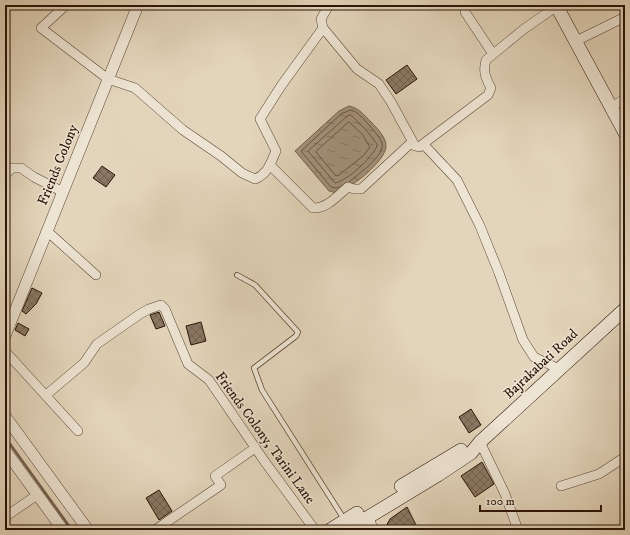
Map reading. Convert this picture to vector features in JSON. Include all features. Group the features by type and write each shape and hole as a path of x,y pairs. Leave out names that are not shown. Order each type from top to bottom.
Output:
{"main road":[{"path":"556,6 625,132"},
{"name":"Bajrakabati Road","path":"330,530 368,517 472,453 480,442 625,309"},
{"name":"Bajrakabati Road","path":"346,525 467,446 480,442"}],"street":[{"path":"66,5 42,28 108,79 135,88 183,130 221,156 242,173 256,179 263,176 270,165 276,150 260,119 281,86 323,28"},
{"name":"Friends Colony","path":"5,336 138,5"},
{"path":"329,5 321,19 323,28 356,69 379,84 416,145"},
{"path":"270,165 313,208 323,207 348,187 361,189 416,145 488,94 491,88 485,76 484,67 486,60 524,29 556,6"},
{"path":"464,12 493,54"},
{"path":"576,41 625,17"},
{"path":"611,107 625,99"},
{"path":"416,145 423,145 427,148 457,180 480,226 523,340 534,357 559,369"},
{"path":"5,175 12,168 21,168 34,177 63,192"},
{"path":"47,231 96,275"},
{"name":"Friends Colony, Tarini Lane","path":"46,396 84,363 97,344 140,314 161,305 165,309 188,364 209,380 255,448 315,530"},
{"path":"5,351 78,431"},
{"path":"5,416 88,530"},
{"path":"480,442 505,494 518,530"},
{"path":"155,530 221,485 215,476 255,448"},
{"path":"5,450 63,530"},
{"path":"561,486 600,474 625,457"},
{"path":"5,517 37,495"},
{"path":"368,517 374,530"}],"lane":[{"path":"237,275 255,285 298,332 296,336 254,368 262,390 346,525"}],"water":[{"path":"349,106 356,108 376,127 385,140 386,147 380,159 359,180 338,192 329,191 295,151 339,111"}],"building":[{"path":"407,65 417,79 396,94 386,80"},
{"path":"102,166 115,175 106,187 93,178"},
{"path":"32,288 42,293 36,304 26,314 22,311"},
{"path":"159,312 165,326 156,329 150,315"},
{"path":"201,322 206,341 191,345 186,326"},
{"path":"18,323 29,329 25,336 15,330"},
{"path":"471,409 481,425 469,433 459,417"},
{"path":"482,462 494,484 475,497 461,476"},
{"path":"159,490 172,511 159,520 146,498"},
{"path":"407,507 416,525 405,530 384,530 390,519"}],"waterway":[{"path":"5,437 72,530"}]}
